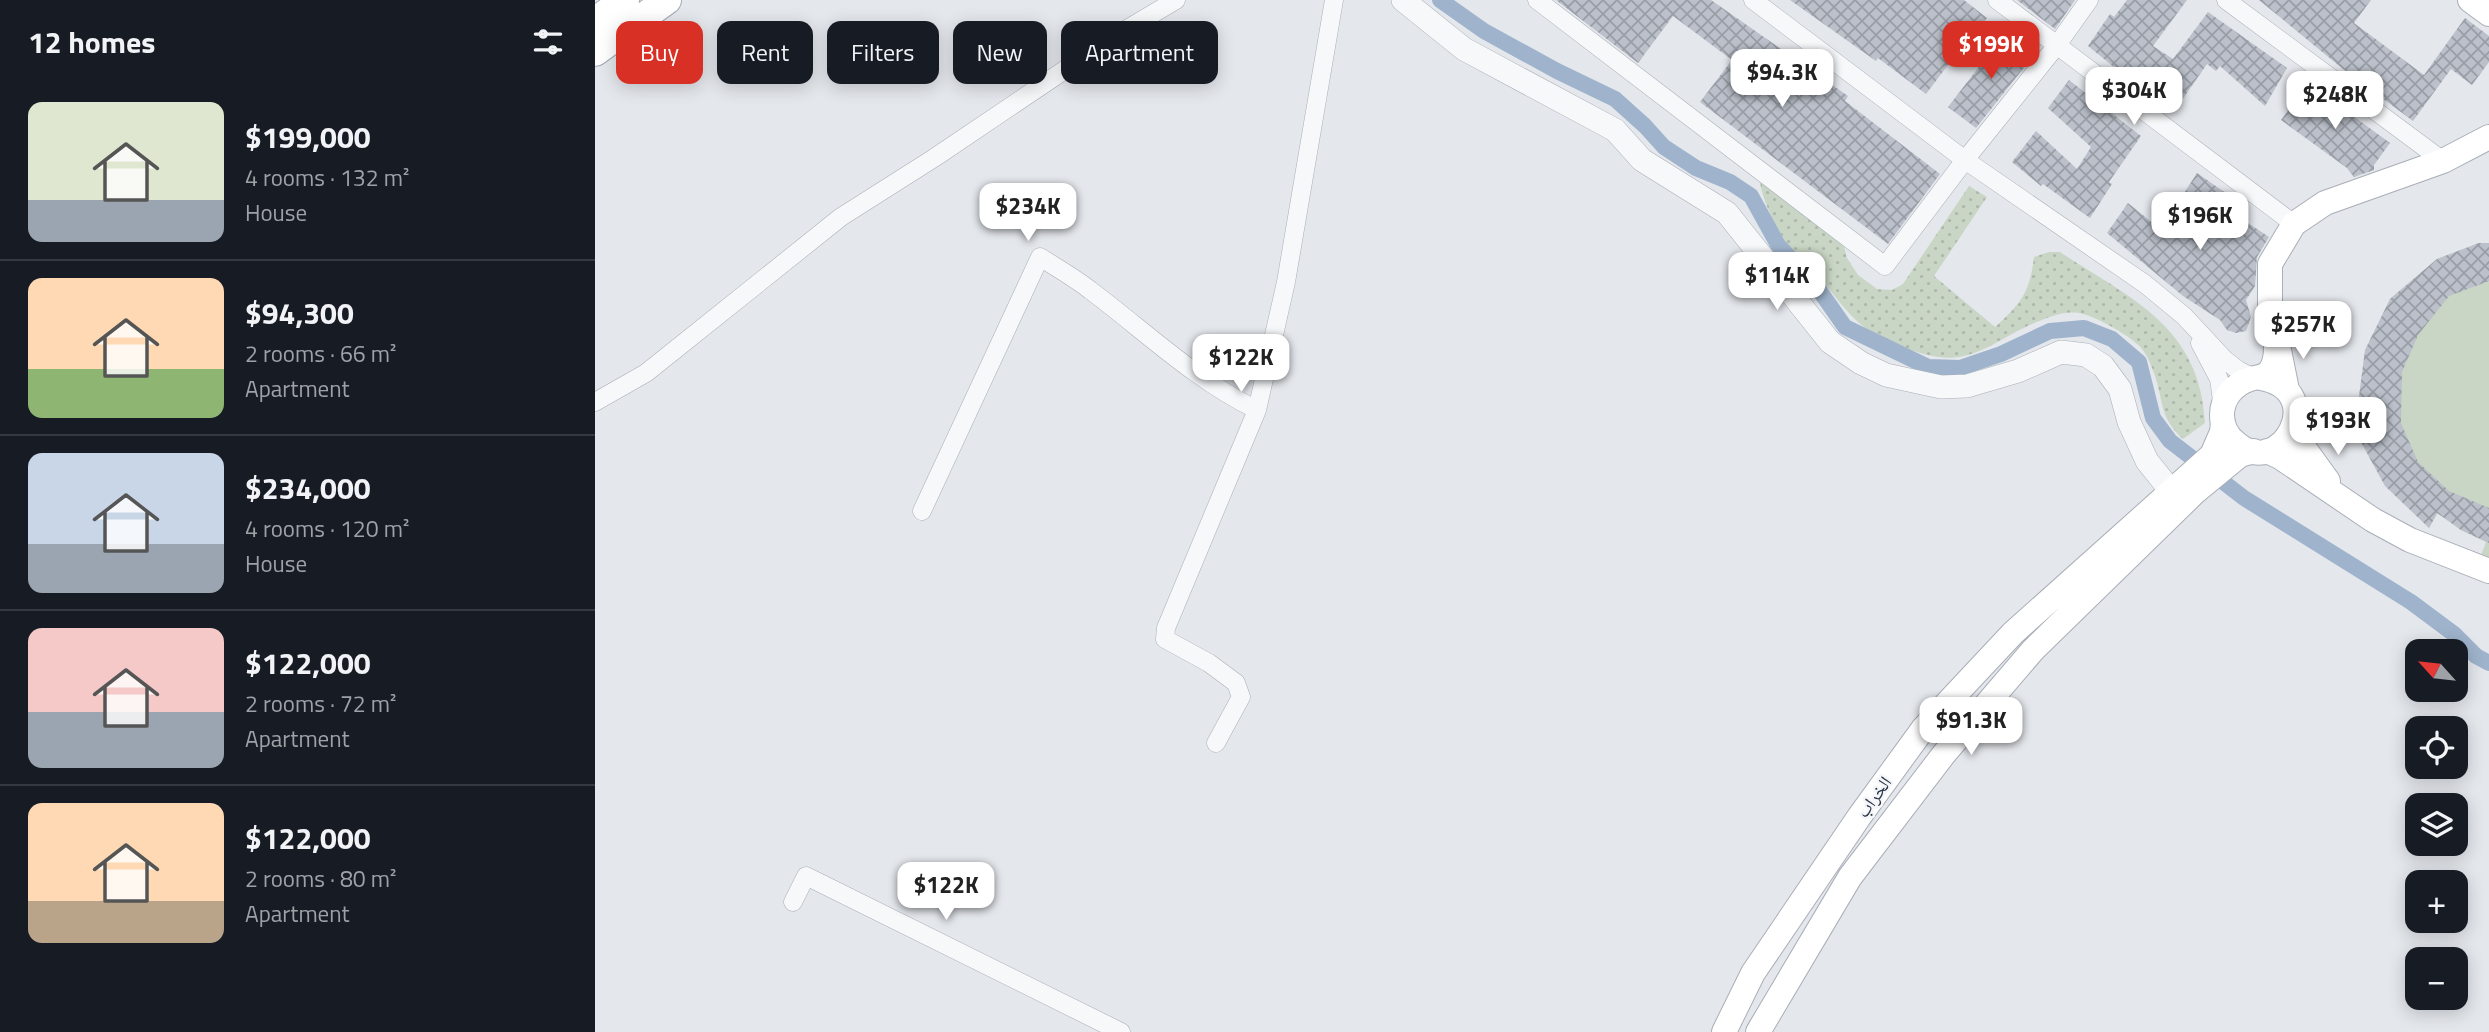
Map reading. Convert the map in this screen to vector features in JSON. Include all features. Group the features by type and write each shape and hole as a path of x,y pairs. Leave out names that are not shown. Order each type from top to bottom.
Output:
{"main road":[{"path":"595,22 625,0"},
{"path":"595,52 667,0"},
{"path":"2470,0 2489,14"},
{"path":"2350,505 2321,473 2302,445 2295,425 2295,406 2287,390 2270,305 2270,264 2294,224 2325,203 2443,161 2489,137"},
{"path":"2218,461 2223,416 2231,391 2242,382 2258,378 2272,369 2276,343"},
{"path":"2258,378 2279,383 2287,390"},
{"path":"2223,416 2234,442 2280,457 2373,520 2410,540 2489,571"},
{"path":"1758,1032 1850,877 1944,754 2033,650 2184,487 2218,461 2260,451 2286,440 2295,425"},
{"name":"الخراب","path":"1724,1032 1753,973 1859,817 1923,729 2013,633 2184,487"}],"street":[{"path":"595,402 646,373 841,217 1112,38 1176,0"},
{"path":"1216,743 1241,697 1236,683 1209,663 1165,639 1166,628 1257,410 1286,282 1334,0"},
{"path":"1403,0 1464,49 1615,130 1642,160 1727,212 1830,342 1861,363 1886,375 1941,387 1967,386 2018,371 2061,352 2086,355 2103,366 2120,389 2129,422 2147,461 2184,487"},
{"path":"1537,0 1885,266 2089,0"},
{"path":"1753,0 1965,160 2145,284 2184,316 2225,360 2238,370 2258,378"},
{"path":"1997,0 2294,224"},
{"path":"2227,0 2443,161"},
{"path":"922,511 1040,257 1090,289 1184,366 1231,397 1257,410"},
{"path":"2184,316 2219,379 2223,394 2223,416"},
{"path":"793,902 806,876 1121,1032"}],"green space":[{"path":"1766,181 1842,239 1847,258 1858,275 1877,289 1892,290 1903,284 1969,186 1987,197 1934,276 1995,327 2023,296 2030,279 2034,257 2060,252 2136,301 2176,339 2190,362 2200,390 2205,423 2183,439 2165,415 2154,373 2142,349 2115,328 2083,314 2063,313 2050,317 1978,352 1959,357 1927,355 1884,340 1860,324 1789,246 1764,199 1760,183"},
{"path":"2479,243 2489,243 2489,561 2480,558 2486,542 2461,530 2438,513 2429,528 2359,396 2390,299 2437,259"}],"building":[{"path":"1556,0 1711,0 1848,96 1845,101 1940,174 1888,244 1700,102 1732,60 1673,16 1638,63"},
{"path":"1790,0 1964,0 1987,18 1926,94 1878,58 1876,61"},
{"path":"2017,0 2075,0 2055,29"},
{"path":"2127,0 2187,0 2153,46 2173,59 2208,12 2287,68 2265,106 2220,66 2216,71 2207,64 2175,110 2127,73 2125,76 2088,46 2110,14 2114,17"},
{"path":"2259,0 2371,0 2354,23 2424,75 2465,18 2489,36 2489,62 2472,85 2451,69 2413,121 2343,69"},
{"path":"2005,33 2034,55 1976,128 1948,107"},
{"path":"2069,80 2141,136 2109,182 2112,184 2090,218 2043,184 2041,186 2012,162 2036,131 2077,169 2091,147 2048,108"},
{"path":"2308,83 2390,143 2374,165 2374,170 2354,177 2347,168 2281,120"},
{"path":"2197,173 2240,203 2233,213 2269,237 2257,257 2255,286 2246,300 2251,317 2246,331 2236,333 2227,330 2220,320 2183,296 2107,233 2128,203 2170,237 2183,215 2175,207"},
{"path":"2479,243 2489,243 2489,281 2449,296 2418,335 2402,372 2401,423 2418,462 2449,491 2489,508 2489,543 2461,530 2437,513 2429,528 2385,486 2362,444 2359,396 2365,350 2390,299 2437,259"}],"waterway":[{"path":"1440,0 1484,31 1615,99 1664,147 1696,168 1730,182 1751,196 1778,245 1817,287 1845,327 1928,367 1960,368 2001,354 2050,331 2084,328 2112,339 2139,362 2153,418 2170,441 2244,498 2411,602 2454,634 2476,656 2489,663"}]}
